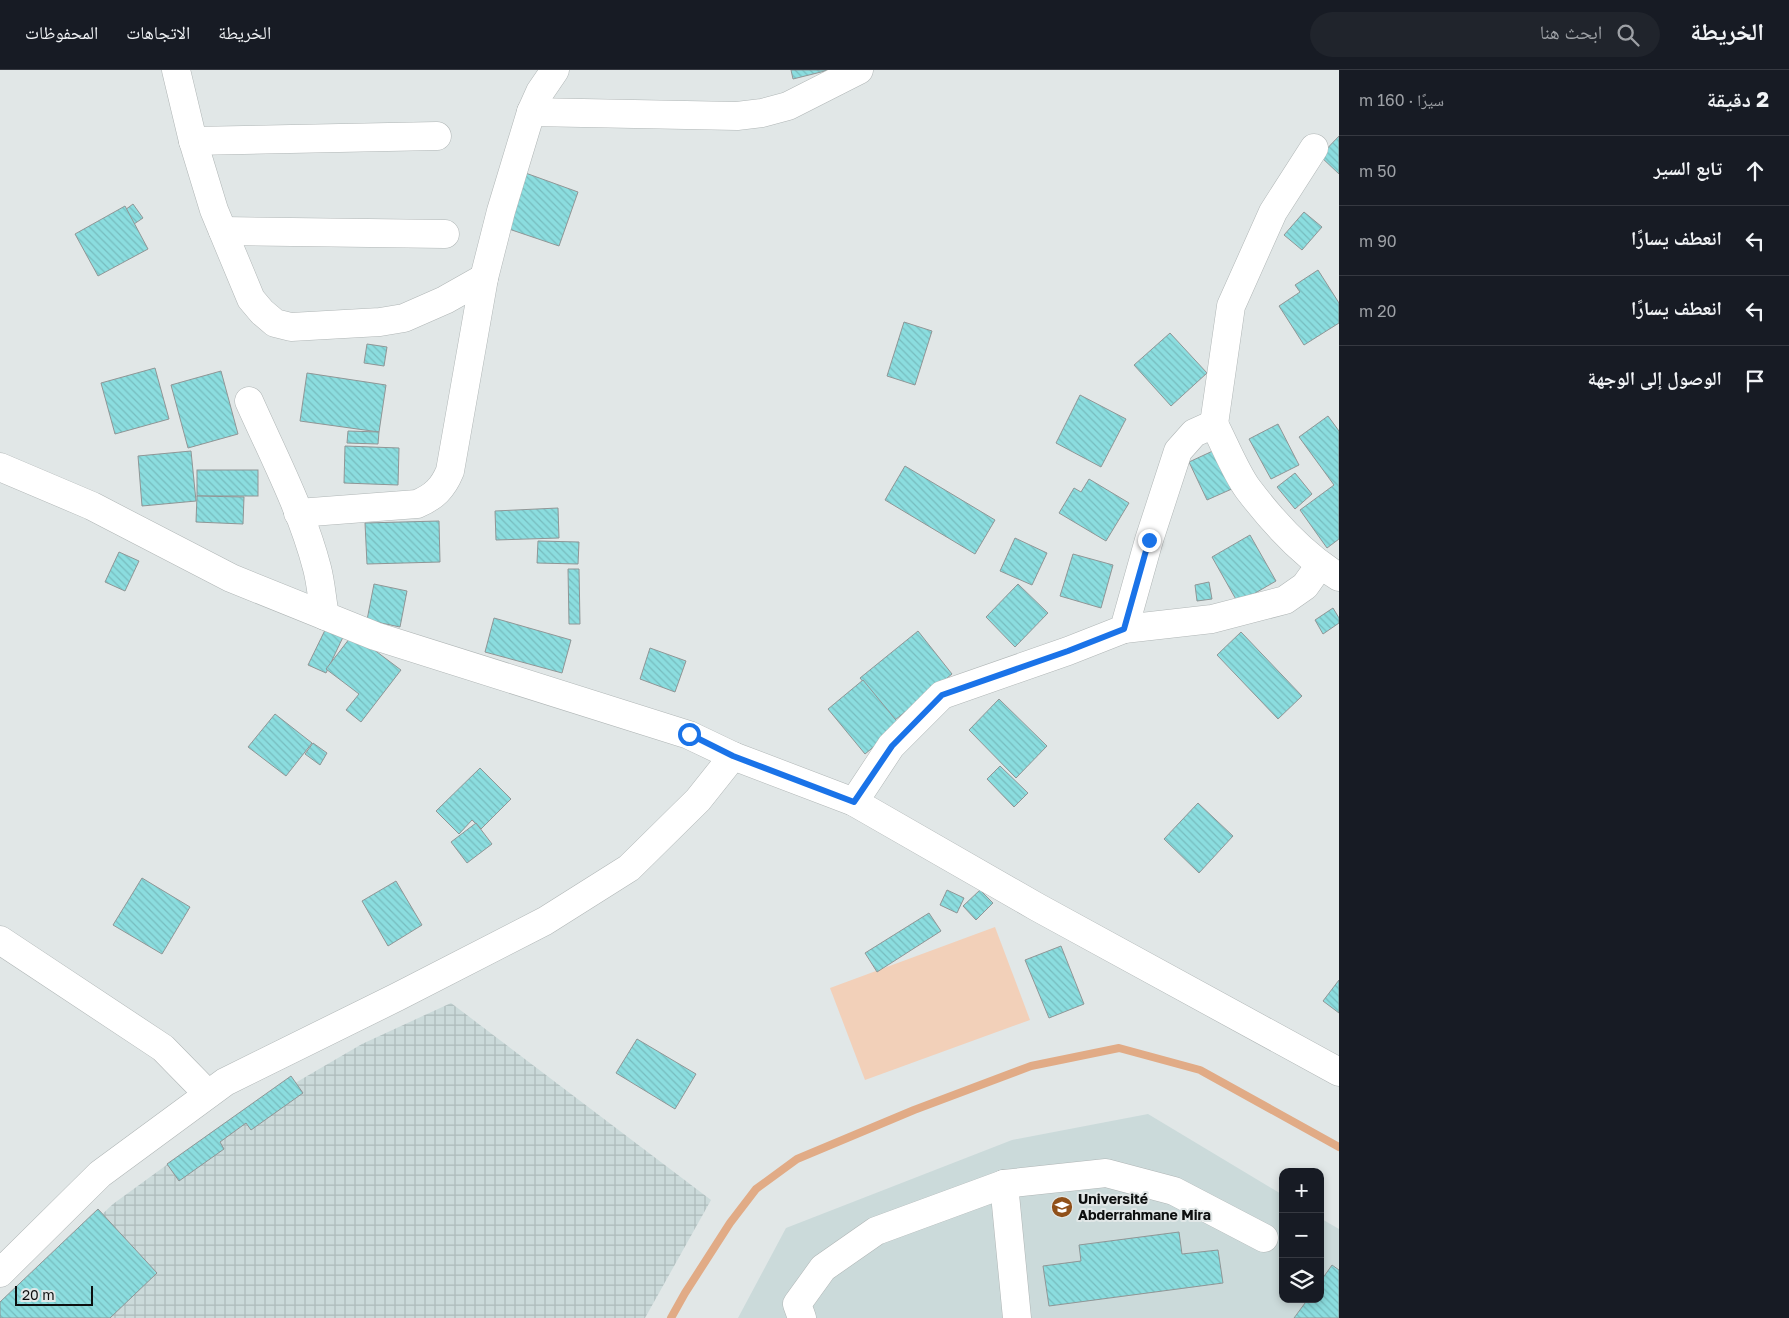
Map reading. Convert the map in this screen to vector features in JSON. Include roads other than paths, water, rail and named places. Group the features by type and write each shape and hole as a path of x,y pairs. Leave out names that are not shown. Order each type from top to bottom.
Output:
{"street":[{"path":"176,70 193,141 222,231 251,299 262,312 275,322 291,327 380,322 404,318 445,300 484,278"},
{"path":"298,513 417,504 428,500 438,492 445,482 450,471 484,278 501,212 530,112 554,70"},
{"path":"530,112 737,116 762,113 788,106 859,70"},
{"path":"193,141 437,136"},
{"path":"854,802 892,746 942,695 1068,651 1124,629 1212,619 1285,600 1329,571 1294,542 1248,488 1214,424 1231,306 1273,212 1314,148"},
{"path":"222,231 445,234"},
{"path":"249,402 298,513 317,568 325,616"},
{"path":"1124,629 1149,540 1178,451 1194,433 1214,424"},
{"path":"0,467 92,506 231,578 375,636 689,734 733,756 854,802 1037,907 1339,1072"},
{"path":"0,1272 100,1174 225,1082 545,921 629,868 698,800 733,756"},
{"path":"0,940 163,1048 208,1094"},
{"path":"802,1318 797,1304 822,1268 876,1231 1004,1184 1106,1174 1174,1191 1264,1238"},
{"path":"1004,1184 1017,1318"}],"waterway":[{"path":"671,1318 730,1223 756,1189 797,1159 914,1110 1031,1066 1119,1048 1200,1070 1339,1147"}],"place":[{"name":"Université Abderrahmane Mira","path":"1062,1207"}]}
